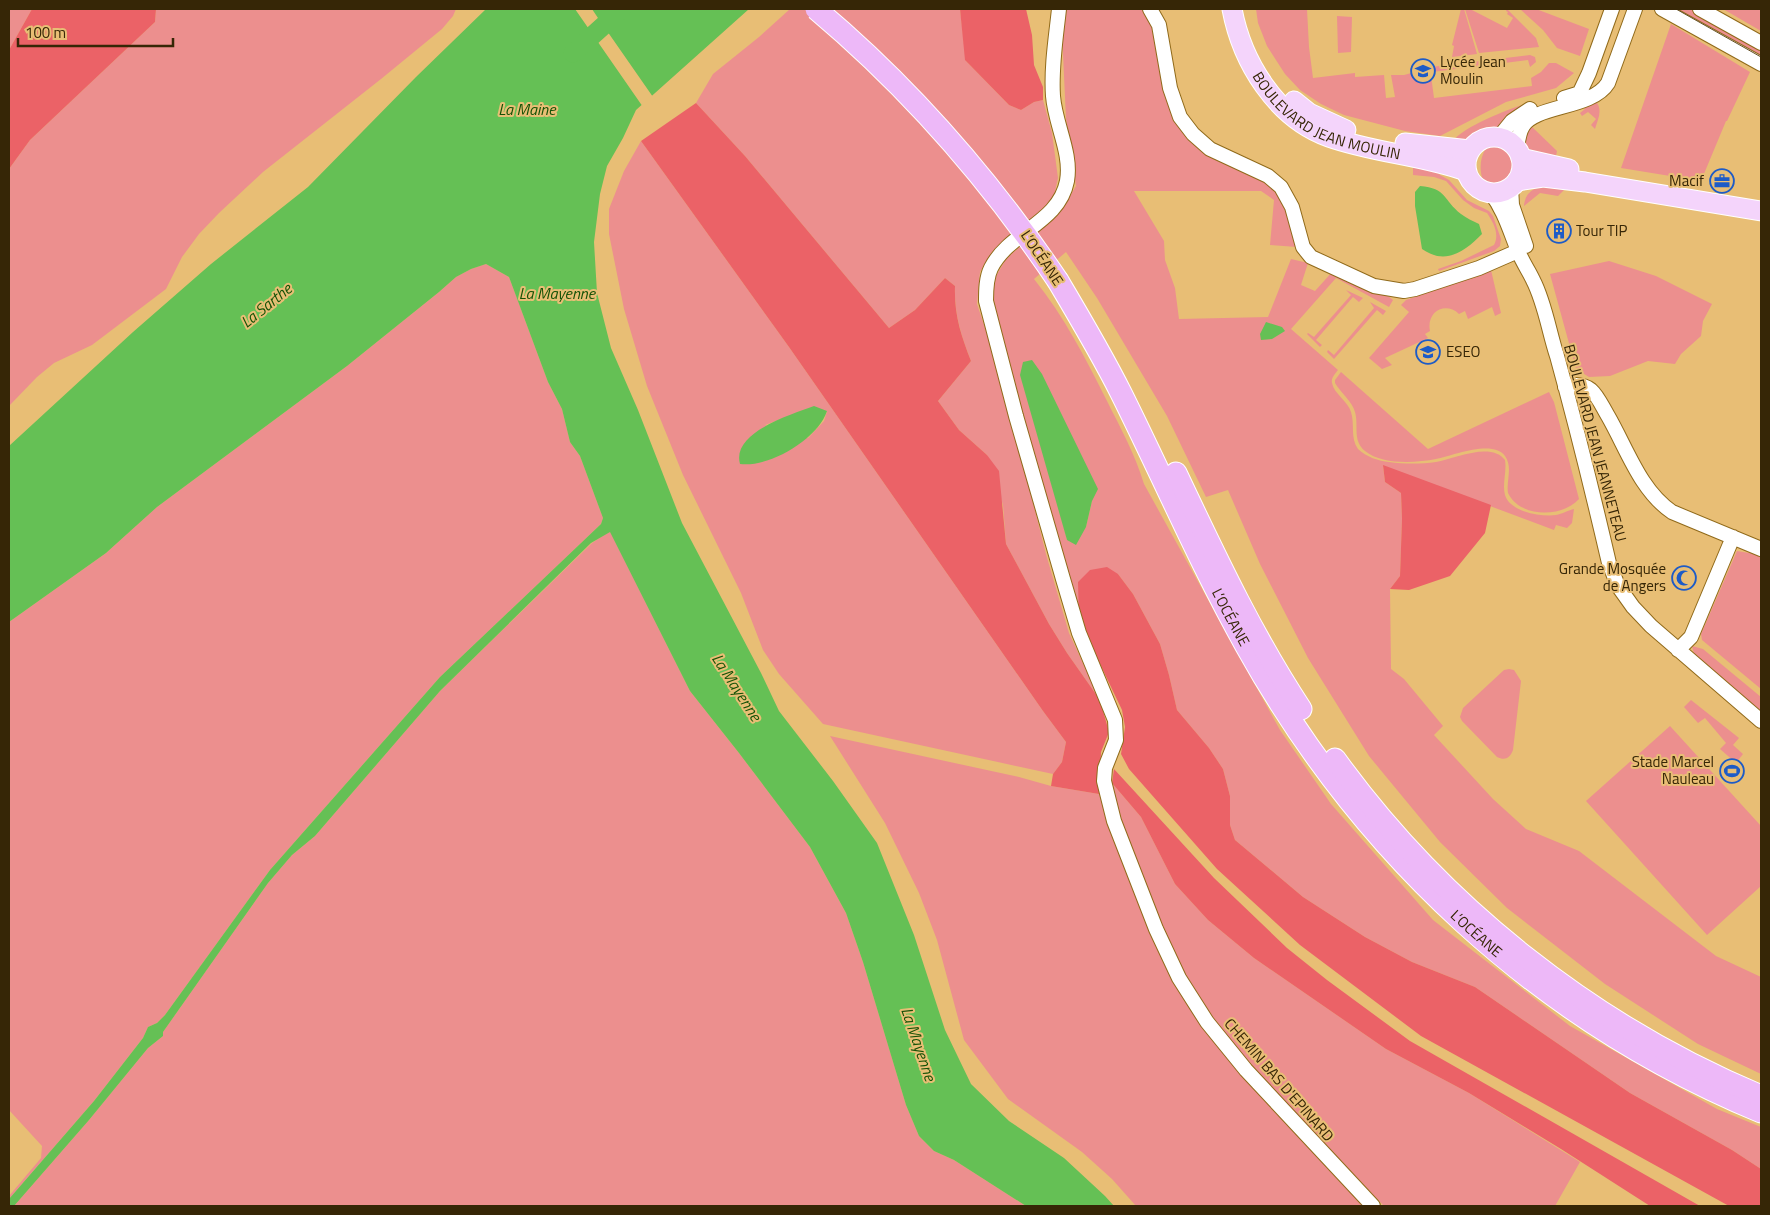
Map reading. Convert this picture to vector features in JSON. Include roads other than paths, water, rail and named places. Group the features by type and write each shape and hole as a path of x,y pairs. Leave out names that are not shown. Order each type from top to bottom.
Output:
{"highway":[{"name":"L’OCÉANE","path":"816,9 880,65 944,133 1092,309 1122,363 1227,577 1265,649 1318,736 1366,799 1414,854 1446,886 1540,968 1638,1034 1709,1072 1761,1096"},
{"name":"L’OCÉANE","path":"838,9 908,73 974,146 1033,221 1062,274 1088,331 1120,391 1208,574 1245,645 1308,747 1370,827 1411,872 1468,928 1549,992 1646,1055 1694,1081 1761,1112"}],"main road":[{"name":"BOULEVARD JEAN MOULIN","path":"1232,9 1238,35 1259,79 1278,102 1311,128 1329,137 1349,143 1432,160 1466,171"},
{"name":"BOULEVARD JEAN MOULIN","path":"1242,9 1246,30 1268,75 1288,97 1309,113 1331,124 1380,139 1470,150"},
{"path":"1514,184 1522,169 1519,153 1509,141 1499,137 1482,139 1470,150 1466,159 1466,171 1475,185 1490,192 1503,191 1514,184 1543,177 1761,211"},
{"path":"1519,153 1604,176 1761,201"}],"street":[{"name":"CHEMIN BAS D'EPINARD","path":"1059,9 1052,81 1053,98 1066,156 1067,181 1058,204 1046,217 1027,229 1004,250 991,268 986,302 1016,416 1079,633 1115,720 1116,740 1105,768 1104,781 1114,821 1156,929 1179,978 1207,1022 1246,1070 1373,1206"},
{"path":"1150,9 1159,25 1170,88 1180,117 1193,134 1210,149 1268,176 1281,187 1292,207 1303,247 1311,257 1374,286 1404,291 1415,290 1448,279 1518,251"},
{"path":"1499,137 1512,122 1529,110 1580,92 1589,73 1612,9"},
{"path":"1519,153 1524,124 1532,117 1594,96 1604,89 1608,83 1635,9"},
{"path":"1662,9 1761,64"},
{"path":"1700,9 1761,43"},
{"name":"BOULEVARD JEAN JEANNETEAU","path":"1514,184 1512,205 1534,271 1534,280 1565,387 1609,563 1618,586 1633,607 1678,650 1761,721"},
{"name":"BOULEVARD JEAN JEANNETEAU","path":"1490,192 1506,219 1524,266 1534,280"},
{"path":"1565,387 1584,386 1592,391 1613,425 1645,485 1662,505 1672,512 1761,549"},
{"path":"1678,650 1690,637 1734,537"}],"water":[{"path":"486,9 749,9 636,110 607,166 600,194 594,242 597,293 611,348 638,410 682,523 779,711 833,781 877,843 914,935 945,1030 971,1084 1009,1121 1064,1158 1114,1206 1026,1206 954,1160 934,1151 919,1136 906,1105 863,962 846,913 810,847 690,691 610,532 591,543 440,691 315,836 292,855 268,883 163,1032 163,1036 148,1048 89,1120 14,1206 9,1206 9,1199 94,1101 143,1038 148,1027 157,1023 165,1015 270,870 440,677 601,524 603,518 580,456 570,442 562,409 548,382 509,277 486,264 456,277 347,366 157,507 106,553 9,622 9,446 133,332 211,264 308,187"},
{"path":"1420,186 1429,187 1440,192 1461,214 1479,224 1482,234 1462,251 1447,256 1431,254 1422,249 1415,206 1415,192"},
{"path":"1266,322 1282,327 1285,331 1272,339 1261,340 1260,334"},
{"path":"1032,360 1042,374 1098,489 1092,501 1086,527 1076,545 1067,540 1020,375 1023,362"},
{"path":"814,406 827,411 814,432 803,441 778,456 765,461 740,464 740,453 745,443 754,434 779,419"}],"waterway":[{"name":"La Maine","path":"573,53 622,9"}],"tram line":[{"path":"1676,9 1761,57"}],"place":[{"name":"Lycée Jean Moulin","path":"1423,71"},
{"name":"Macif","path":"1722,181"},
{"name":"Tour TIP","path":"1559,231"},
{"name":"ESEO","path":"1428,352"},
{"name":"Grande Mosquée de Angers","path":"1684,578"},
{"name":"Stade Marcel Nauleau","path":"1732,771"}],"water label":[{"name":"La Mayenne","path":"557,293"},
{"name":"La Sarthe","path":"266,305"},
{"name":"La Mayenne","path":"737,687"},
{"name":"La Mayenne","path":"919,1044"}]}
